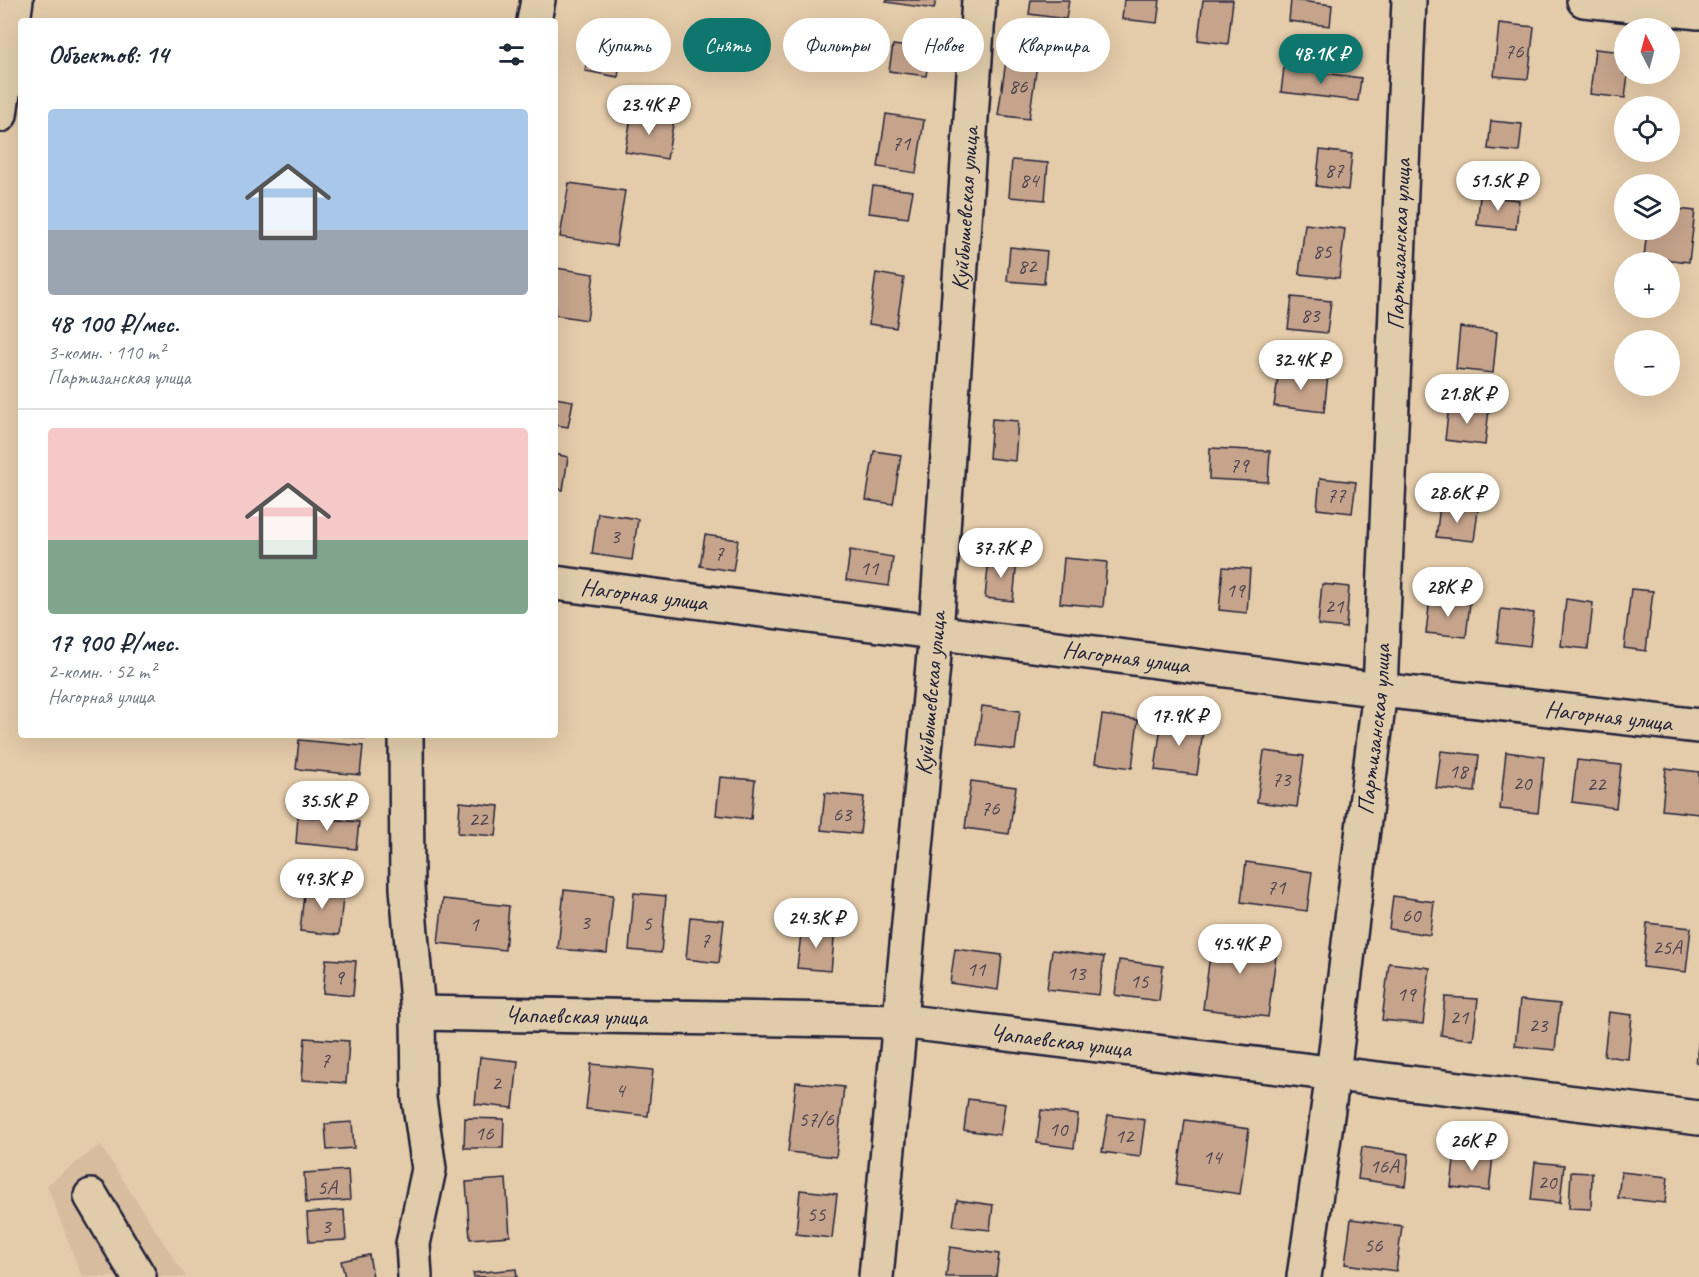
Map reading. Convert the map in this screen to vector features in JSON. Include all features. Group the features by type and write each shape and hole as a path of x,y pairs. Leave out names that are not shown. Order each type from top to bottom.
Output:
{"street":[{"path":"0,115 16,0"},
{"path":"535,18 538,0"},
{"name":"Куйбышевская улица","path":"876,1277 936,633 979,0"},
{"name":"Партизанская улица","path":"1304,1277 1333,1074 1380,690 1409,0"},
{"path":"1584,0 1699,12"},
{"name":"Нагорная улица","path":"558,583 1380,690 1699,726"},
{"path":"406,738 407,888 418,1013 419,1099 429,1169 413,1244 415,1277"},
{"name":"Чапаевская улица","path":"418,1013 900,1021 1699,1118"},
{"path":"91,1196 139,1277"}],"shaded area":[{"path":"100,1145 186,1277 82,1277 47,1185"}],"building":[{"path":"887,0 936,0 934,9 886,2"},
{"path":"1031,0 1069,0 1066,18 1029,14"},
{"path":"1124,0 1160,0 1157,23 1122,19"},
{"path":"1203,0 1233,0 1228,44 1198,40"},
{"path":"1291,0 1332,5 1330,26 1289,21"},
{"path":"1499,23 1534,27 1528,79 1494,76"},
{"path":"893,45 902,46 902,72 927,72 926,76 890,71"},
{"path":"1595,49 1614,51 1614,84 1627,84 1625,96 1590,94"},
{"path":"1284,68 1361,78 1358,101 1281,92"},
{"path":"590,72 619,72 618,77"},
{"path":"1004,72 1036,72 1029,119 998,115"},
{"path":"632,112 674,119 667,159 625,152"},
{"path":"886,114 924,120 916,173 878,167"},
{"path":"1491,121 1522,124 1519,152 1488,149"},
{"path":"1320,150 1352,154 1348,190 1316,186"},
{"path":"1012,160 1048,163 1045,200 1009,197"},
{"path":"569,183 625,191 616,246 560,237"},
{"path":"873,186 913,191 908,218 869,213"},
{"path":"1480,196 1519,200 1516,229 1477,225"},
{"path":"1680,209 1695,211 1689,262 1680,261 1680,252 1645,252 1646,240 1680,240"},
{"path":"1305,224 1345,229 1339,278 1299,274"},
{"path":"1010,247 1047,251 1044,284 1007,281"},
{"path":"558,268 594,274 587,320 558,315"},
{"path":"876,273 904,278 896,328 869,324"},
{"path":"1292,297 1331,301 1327,333 1288,329"},
{"path":"1460,327 1497,332 1493,373 1456,369"},
{"path":"1279,370 1328,375 1324,412 1274,406"},
{"path":"558,398 573,401 568,427 558,425"},
{"path":"1449,405 1489,409 1485,445 1445,440"},
{"path":"992,419 1018,421 1015,461 989,458"},
{"path":"1210,448 1270,451 1268,482 1209,479"},
{"path":"874,451 901,455 893,504 866,500"},
{"path":"558,455 568,457 563,490 558,489"},
{"path":"1320,478 1356,482 1352,513 1317,509"},
{"path":"1440,506 1478,510 1474,541 1436,537"},
{"path":"598,513 638,519 632,560 592,554"},
{"path":"705,535 738,540 733,571 700,566"},
{"path":"850,550 893,557 889,586 846,580"},
{"path":"989,557 1017,559 1013,601 985,598"},
{"path":"1064,558 1107,562 1103,607 1060,603"},
{"path":"1223,567 1250,569 1247,613 1219,610"},
{"path":"1322,584 1349,587 1346,628 1318,625"},
{"path":"1631,589 1653,591 1646,651 1624,648"},
{"path":"1430,598 1470,603 1466,637 1426,633"},
{"path":"1566,599 1593,603 1588,649 1561,646"},
{"path":"1501,609 1534,613 1530,646 1497,642"},
{"path":"982,706 1020,711 1015,750 977,745"},
{"path":"1102,715 1138,720 1132,768 1095,763"},
{"path":"1162,718 1204,724 1197,775 1155,770"},
{"path":"299,740 363,746 360,775 296,769"},
{"path":"1264,751 1304,756 1297,807 1257,802"},
{"path":"1441,751 1479,755 1475,792 1436,788"},
{"path":"1506,752 1544,757 1538,813 1500,809"},
{"path":"1577,760 1621,765 1616,808 1572,802"},
{"path":"1666,768 1699,772 1699,814 1662,810"},
{"path":"720,777 755,780 751,819 716,815"},
{"path":"971,781 1016,787 1009,834 965,828"},
{"path":"825,793 864,797 860,834 821,830"},
{"path":"460,802 499,806 496,836 458,833"},
{"path":"298,816 359,822 356,849 296,843"},
{"path":"1246,862 1312,872 1307,911 1241,902"},
{"path":"305,885 344,889 339,935 300,931"},
{"path":"564,890 613,895 607,953 558,949"},
{"path":"634,893 666,896 661,953 629,950"},
{"path":"1393,896 1434,902 1430,935 1389,929"},
{"path":"443,899 509,906 505,950 438,943"},
{"path":"690,917 724,920 719,963 686,959"},
{"path":"1647,923 1691,928 1686,972 1643,967"},
{"path":"802,926 835,929 831,971 797,968"},
{"path":"1213,932 1278,941 1268,1017 1203,1009"},
{"path":"955,949 1002,955 998,990 950,983"},
{"path":"1052,950 1104,957 1099,995 1047,989"},
{"path":"326,959 356,961 353,996 323,993"},
{"path":"1119,960 1163,966 1159,1001 1115,995"},
{"path":"1389,963 1430,968 1423,1024 1382,1020"},
{"path":"1445,997 1478,999 1473,1040 1441,1035"},
{"path":"1520,1000 1560,1004 1555,1050 1515,1046"},
{"path":"1609,1012 1632,1015 1628,1059 1604,1056"},
{"path":"1699,1037 1699,1063 1696,1062"},
{"path":"305,1038 349,1041 346,1083 302,1080"},
{"path":"480,1057 518,1061 513,1108 475,1104"},
{"path":"591,1064 653,1070 648,1116 586,1109"},
{"path":"796,1082 844,1087 836,1157 788,1152"},
{"path":"968,1099 1005,1104 1000,1135 964,1130"},
{"path":"1041,1110 1078,1115 1074,1148 1037,1143"},
{"path":"1108,1115 1145,1120 1140,1157 1102,1152"},
{"path":"465,1118 504,1119 503,1148 464,1148"},
{"path":"1185,1120 1249,1129 1240,1194 1176,1185"},
{"path":"352,1122 354,1148 327,1150 325,1124"},
{"path":"1362,1147 1409,1154 1405,1186 1358,1179"},
{"path":"1455,1152 1493,1156 1489,1191 1451,1187"},
{"path":"1535,1162 1564,1165 1560,1203 1531,1200"},
{"path":"348,1170 350,1200 306,1203 304,1173"},
{"path":"1571,1172 1592,1173 1591,1209 1569,1208"},
{"path":"1621,1172 1668,1177 1665,1203 1618,1198"},
{"path":"506,1179 510,1236 470,1239 466,1182"},
{"path":"800,1190 837,1194 832,1238 796,1234"},
{"path":"957,1200 993,1205 990,1230 953,1226"},
{"path":"344,1210 346,1240 309,1242 307,1213"},
{"path":"1351,1219 1402,1226 1396,1271 1345,1264"},
{"path":"950,1247 999,1254 996,1277 946,1277"},
{"path":"369,1255 373,1277 345,1277 341,1261"},
{"path":"516,1269 517,1277 474,1277 473,1273"}]}
